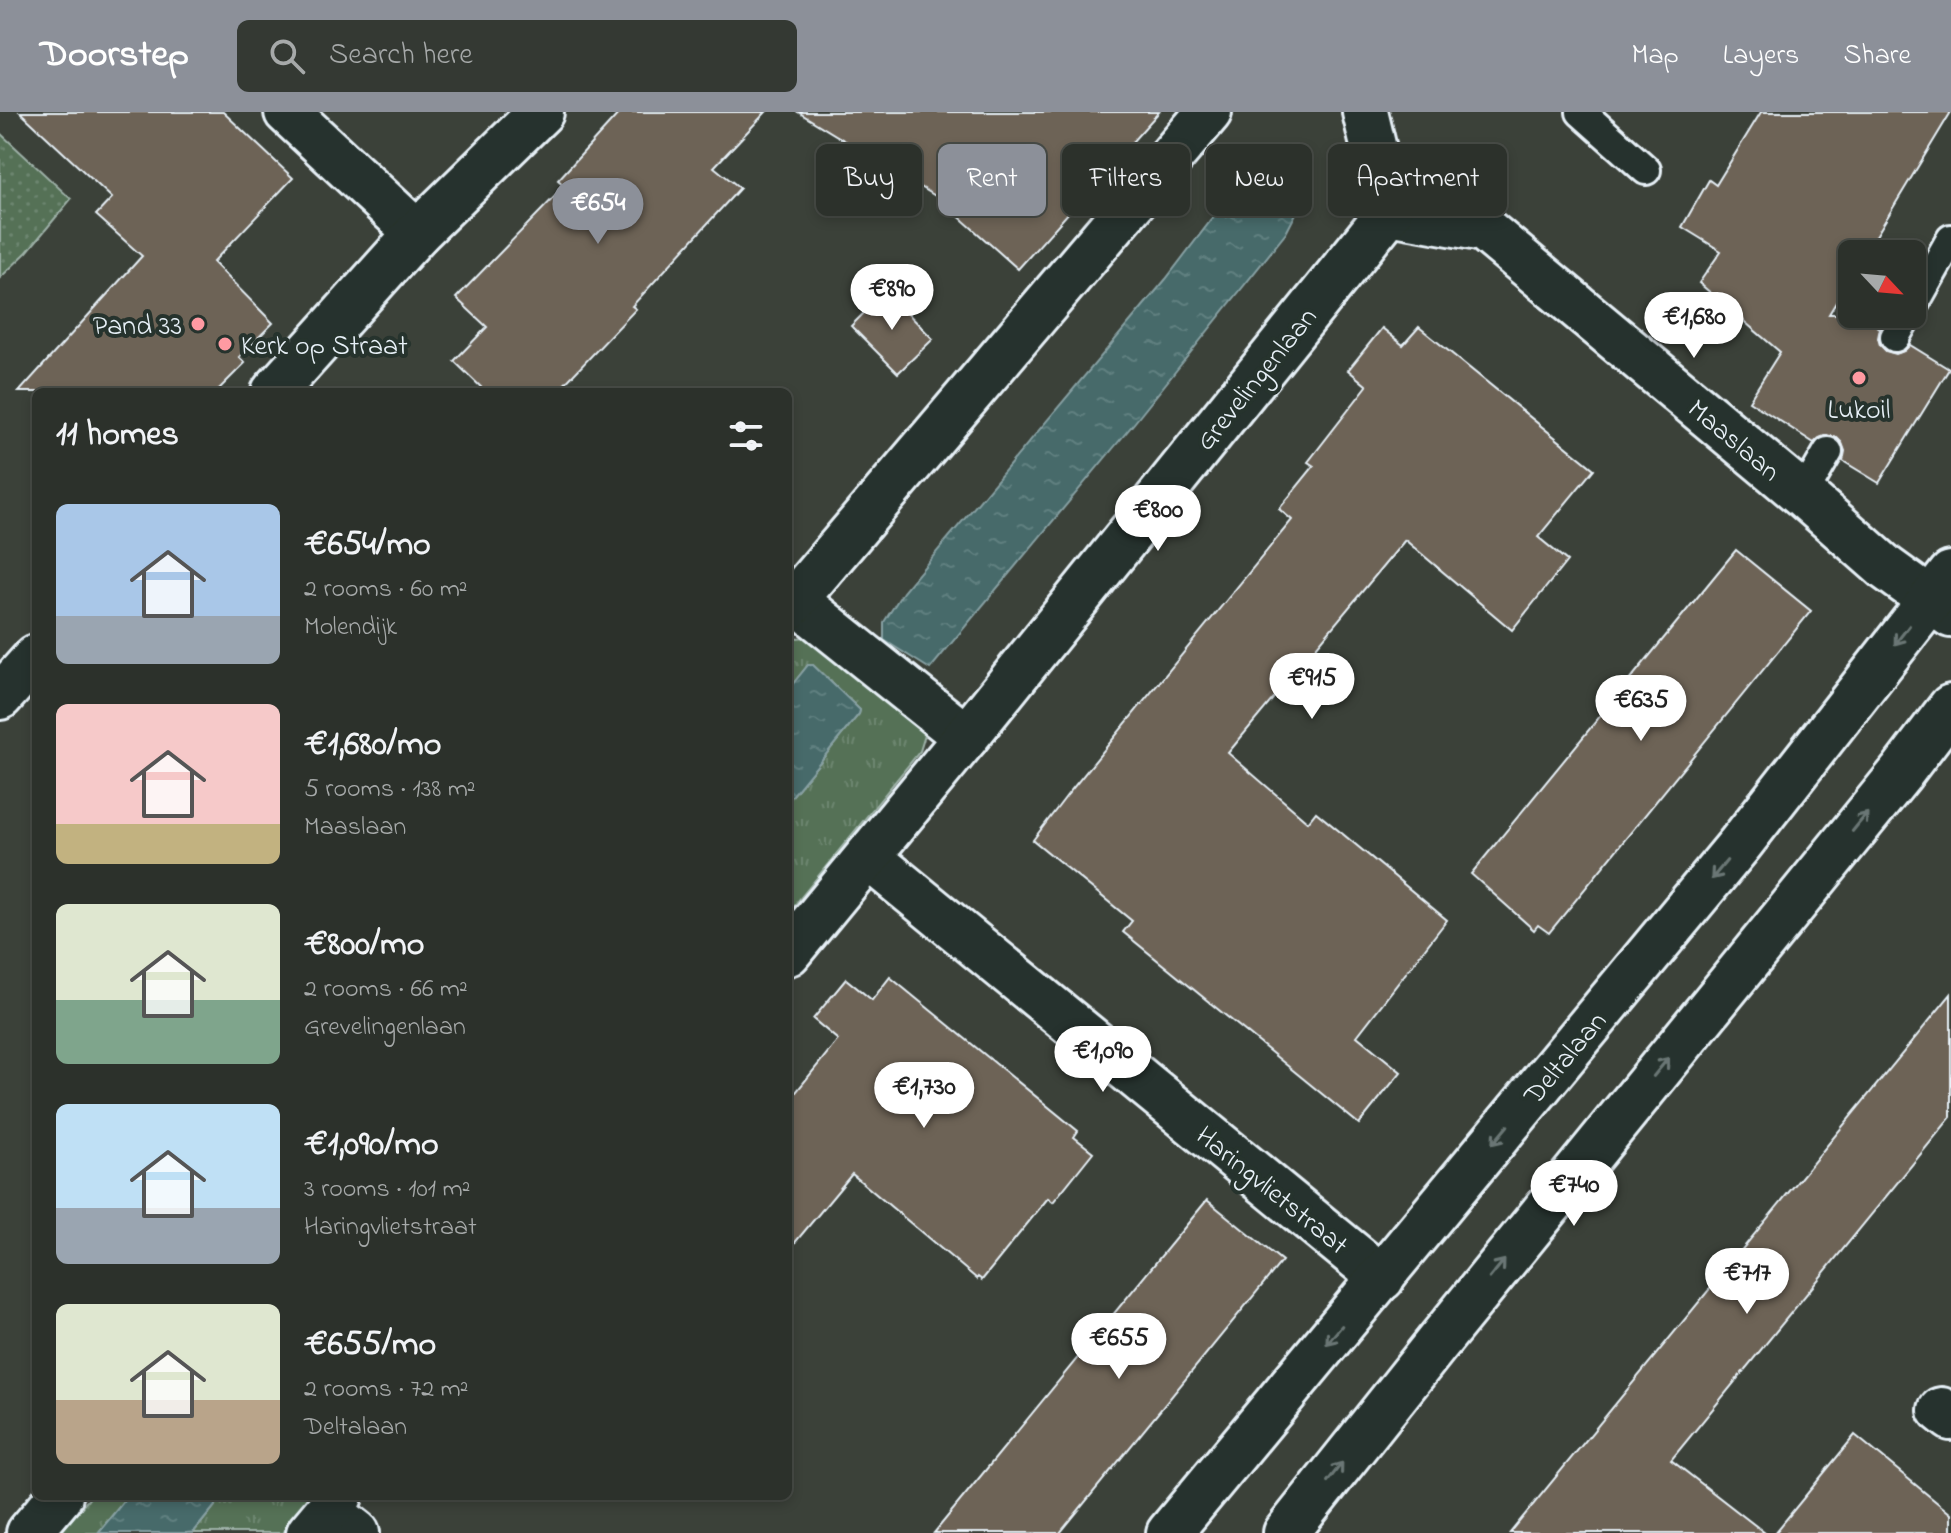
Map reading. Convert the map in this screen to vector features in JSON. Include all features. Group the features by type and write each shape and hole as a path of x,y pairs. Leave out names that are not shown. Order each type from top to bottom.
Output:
{"street":[{"path":"287,112 417,233"},
{"path":"278,388 417,233 541,112"},
{"path":"792,603 1209,112"},
{"path":"1365,112 1373,144"},
{"name":"Grevelingenlaan","path":"792,948 1386,216"},
{"name":"Maaslaan","path":"1411,216 1484,229 1886,568 1944,596"},
{"name":"Deltalaan","path":"1169,1533 1944,596"},
{"path":"792,605 966,737"},
{"path":"0,697 32,661"},
{"path":"1286,1533 1901,773 1951,707"},
{"name":"Haringvlietstraat","path":"868,857 1382,1278"},
{"path":"29,1533 57,1500"}],"lane":[{"path":"1581,112 1646,170"},
{"path":"1926,283 1951,239"},
{"path":"1803,495 1828,452"}],"green space":[{"path":"0,133 71,199 27,252 0,278"},
{"path":"814,636 922,726 925,735 920,751 794,906 792,796 860,710 813,665 808,665 792,685 792,639"},
{"path":"88,1500 125,1500 98,1533 60,1533"},
{"path":"220,1500 311,1500 283,1533 193,1533"}],"water":[{"path":"1214,216 1295,216 1286,233 1135,422 930,669 884,640 884,622 903,592 1166,279"},
{"path":"808,665 813,665 860,710 792,796 792,685"},
{"path":"125,1500 220,1500 193,1533 98,1533"}],"building":[{"path":"20,112 223,112 293,178 213,262 273,323 239,357 245,363 220,388 32,388 32,392 19,392 142,256 96,215 112,198"},
{"path":"620,112 766,112 714,167 740,188 632,306 636,309 561,388 482,388 454,361 487,327 456,298 565,186 558,180"},
{"path":"798,112 1159,112 1130,144 1062,144 1062,216 1066,216 1018,269 958,216 1046,216 1046,144 938,144 938,198 922,188 922,144 850,144"},
{"path":"1761,112 1951,112 1873,240 1838,240 1838,299 1829,314 1838,314 1838,328 1880,328 1878,338 1886,351 1896,354 1910,345 1949,369 1879,483 1843,461 1845,451 1837,438 1827,435 1814,443 1749,401 1780,352 1699,283 1721,251 1682,227 1709,180 1716,185"},
{"path":"886,291 933,339 898,373 851,326"},
{"path":"1419,327 1594,469 1538,537 1567,561 1512,630 1405,540 1228,753 1308,822 1316,812 1447,920 1357,1036 1401,1072 1359,1124 1123,932 1132,921 1033,840 1292,520 1279,509 1314,466 1308,462 1367,386 1348,370 1382,328 1403,345"},
{"path":"1736,550 1811,611 1549,933 1538,925 1534,930 1471,874"},
{"path":"890,977 1078,1131 1074,1137 1093,1152 1053,1202 1048,1198 982,1280 852,1174 792,1246 792,1097 838,1040 813,1019 846,979 872,1000"},
{"path":"1951,994 1951,1117 1671,1460 1765,1533 1510,1533"},
{"path":"1207,1200 1282,1261 1060,1533 934,1533"},
{"path":"1855,1435 1951,1514 1951,1533 1775,1533"}],"place":[{"name":"Pand 33","path":"198,324"},
{"name":"Kerk op Straat","path":"225,344"},
{"name":"Lukoil","path":"1859,378"}]}
